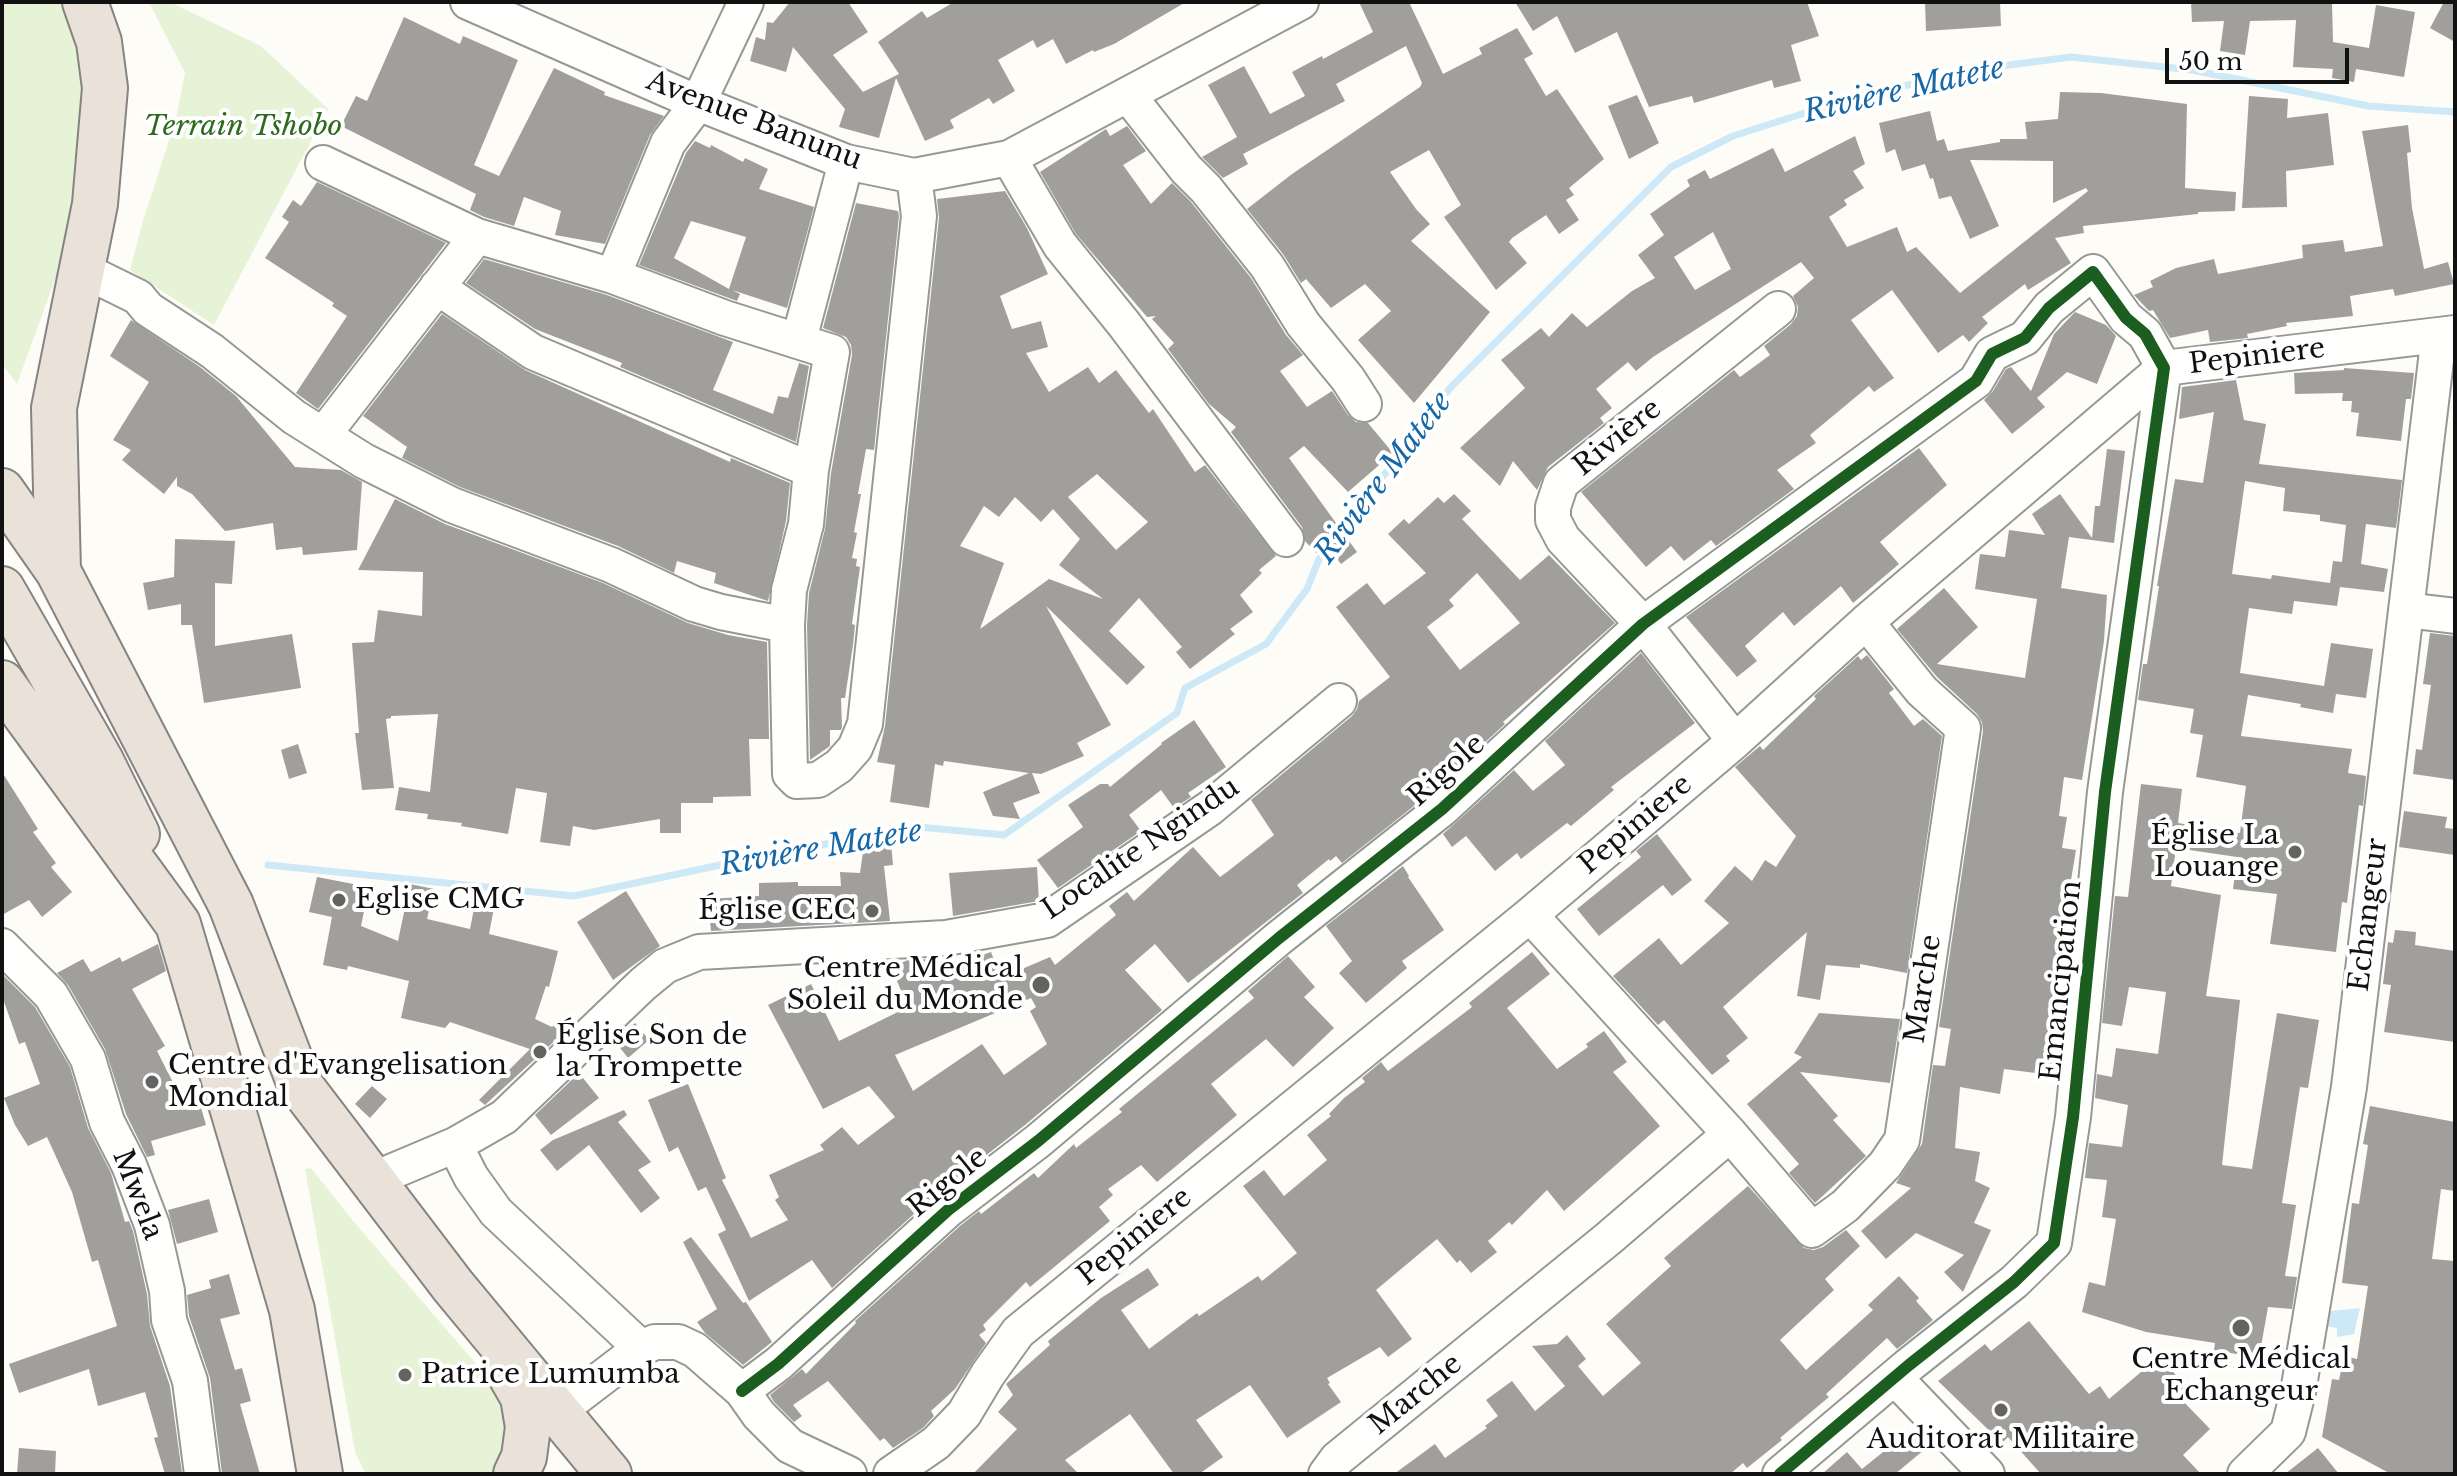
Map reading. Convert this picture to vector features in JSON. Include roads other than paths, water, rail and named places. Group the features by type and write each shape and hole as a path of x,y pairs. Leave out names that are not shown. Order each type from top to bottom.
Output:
{"highway":[{"path":"58,571 54,408 95,204 105,88 99,42 85,2"},
{"path":"2,491 58,571 231,905 300,1085 453,1286 609,1474"},
{"path":"2,589 101,761 178,924 292,1310 339,1464 345,1474"},
{"path":"2,683 178,924"},
{"path":"453,1286 523,1397 528,1427 524,1457 516,1474"},
{"path":"292,1310 320,1474"}],"street":[{"name":"Avenue Banunu","path":"468,2 698,103 846,162 914,176 1009,158 1301,2"},
{"path":"613,276 668,143 698,103 746,2"},
{"path":"1128,95 1267,266 1303,324 1348,379 1364,404"},
{"path":"1009,158 1060,245 1124,324 1286,539"},
{"path":"799,340 846,162"},
{"path":"323,163 477,236 613,276 725,318 832,352 811,470 806,524 789,590 790,774 797,781 818,780 839,766 855,748 865,724 919,216 914,176"},
{"path":"324,434 477,236"},
{"path":"81,269 138,297 148,309 212,351 294,417 364,461 452,505 611,565 694,604 787,625"},
{"name":"Rigole","path":"742,1391 778,1364 948,1210 1038,1141 1279,938 1442,809 1643,624 1976,381 1992,354 2025,338 2049,308 2093,272 2126,318 2145,334 2164,368"},
{"path":"437,287 533,352 811,470"},
{"name":"Rivière","path":"1735,741 1643,624 1563,539 1553,520 1553,507 1561,483 1778,309"},
{"name":"Pepiniere","path":"891,1474 936,1443 964,1414 1018,1332 1530,915 2164,368 2447,334"},
{"name":"Echangeur","path":"2245,1474 2288,1432 2298,1392 2349,1087 2406,610 2447,334"},
{"name":"Emancipation","path":"1780,1474 2014,1282 2054,1243 2073,1117 2105,792 2164,368"},
{"path":"2406,610 2455,616"},
{"name":"Marche","path":"1530,915 1730,1134 1812,1230 1845,1206 1885,1165 1902,1140 1963,728 1922,691 1866,622"},
{"name":"Localite Ngindu","path":"372,1180 455,1145 504,1117 643,984 665,966 699,952 946,938 1047,920 1210,808 1339,701"},
{"name":"Mwela","path":"2,946 51,995 88,1059 107,1122 143,1201 164,1278 169,1320 190,1381 202,1474"},
{"name":"Marche","path":"1326,1474 1337,1459 1609,1238 1730,1134"},
{"path":"455,1145 471,1177 496,1212 641,1348"},
{"path":"556,1413 641,1348 655,1342 678,1342 695,1350 742,1391 759,1415 790,1446 849,1474"},
{"path":"1895,1378 1987,1474"}],"water":[{"path":"2360,1308 2354,1334 2337,1337 2337,1328 2327,1326 2326,1318 2331,1311"}],"waterway":[{"name":"Rivière Matete","path":"268,865 574,896 919,827 1004,835 1177,713 1185,688 1266,644 1307,589 1319,559 1382,477 1420,436 1431,411 1452,386 1671,167 1733,136 1858,96 1986,68 2071,57 2192,70 2368,106 2455,112"}],"place":[{"name":"Église La Louange","path":"2295,852"},
{"name":"Eglise CMG","path":"339,900"},
{"name":"Église CEC","path":"872,911"},
{"name":"Centre Médical Soleil du Monde","path":"1041,985"},
{"name":"Église Son de la Trompette","path":"540,1052"},
{"name":"Centre d'Evangelisation Mondial","path":"152,1082"},
{"name":"Centre Médical Echangeur","path":"2241,1328"},
{"name":"Patrice Lumumba","path":"405,1375"},
{"name":"Auditorat Militaire","path":"2001,1410"}],"park label":[{"name":"Terrain Tshobo","path":"243,127"}]}
